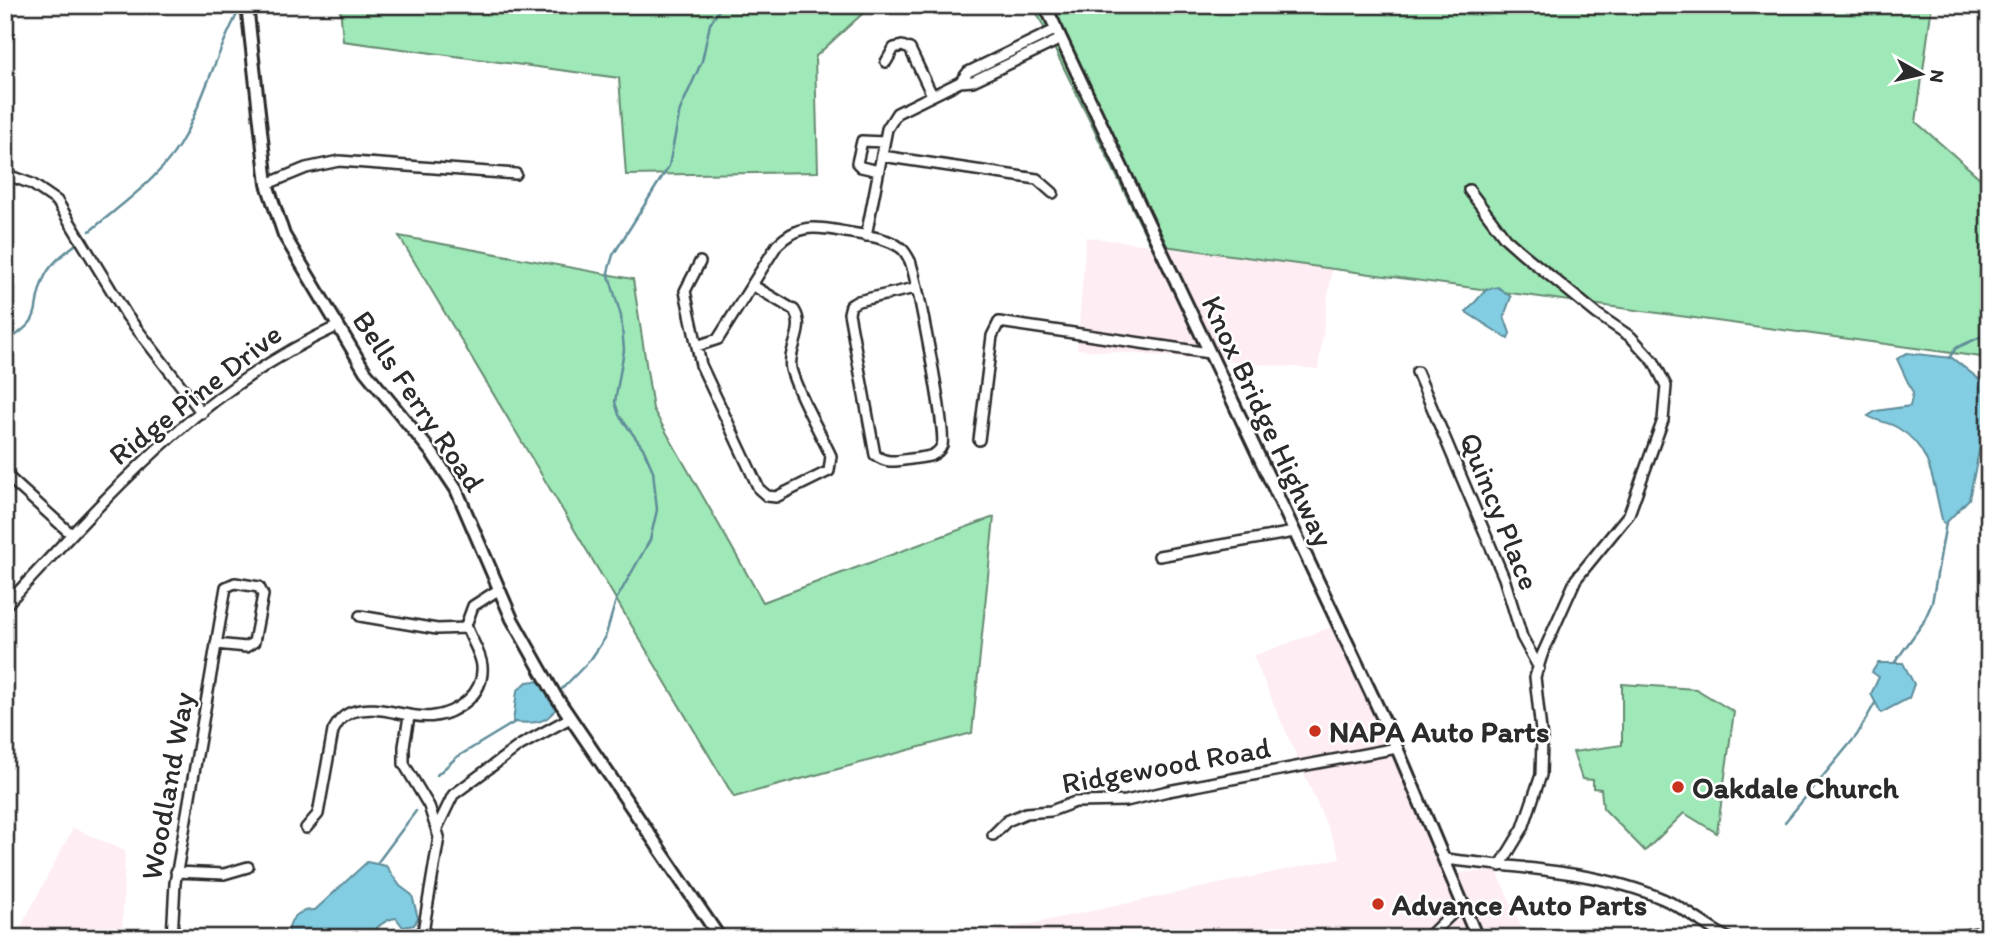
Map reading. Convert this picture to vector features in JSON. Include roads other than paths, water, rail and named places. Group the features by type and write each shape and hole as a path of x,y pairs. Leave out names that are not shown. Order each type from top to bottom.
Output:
{"main road":[{"name":"Bells Ferry Road","path":"247,5 267,184 284,235 381,392 432,453 456,489 498,590 531,653 570,718 720,938"},
{"name":"Knox Bridge Highway","path":"1045,5 1397,748 1477,938"}],"street":[{"path":"866,236 887,129 897,113 960,82 968,72 1059,34"},
{"path":"886,62 894,48 902,46 910,49 932,94"},
{"path":"879,171 861,167 857,163 858,148 862,141 884,142"},
{"path":"881,156 1037,179 1053,193"},
{"path":"267,184 306,168 339,161 516,174"},
{"path":"5,174 32,184 57,201 127,316 188,399 202,413"},
{"path":"1469,190 1505,238 1597,314 1631,337 1654,362 1666,386 1664,420 1632,508 1576,579 1539,668 1535,692 1543,754 1539,784 1523,828 1500,866"},
{"path":"697,346 718,338 777,246 801,228 816,227 890,242 903,249 910,260 944,438 942,447 931,456 890,462 875,456 849,313 851,305 858,300 915,288"},
{"path":"700,262 685,291 701,365 759,489 767,496 775,497 829,471 831,456 791,367 800,325 798,315 752,285"},
{"path":"979,440 992,336 999,322 1209,353"},
{"name":"Ridge Pine Drive","path":"5,606 70,533 153,450 279,357 338,326"},
{"name":"Quincy Place","path":"1417,372 1504,578 1522,638 1539,668"},
{"path":"5,474 70,533"},
{"path":"1159,556 1294,532"},
{"name":"Woodland Way","path":"172,938 171,913 176,872 216,644 226,587 235,583 259,587 263,595 254,642 246,647 216,644"},
{"path":"306,828 310,827 318,814 333,731 340,719 360,711 409,717 446,713 470,698 478,688 482,663 467,628 473,606 498,590"},
{"path":"360,616 438,629 467,628"},
{"path":"409,717 404,764 429,806 437,828 438,852 422,938"},
{"path":"437,828 453,795 519,746 570,718"},
{"name":"Ridgewood Road","path":"993,835 1007,821 1026,813 1051,811 1075,802 1126,801 1168,790 1397,748"},
{"path":"1445,859 1637,889 1677,905 1728,938"},
{"path":"176,872 224,874 248,867"},
{"path":"1427,938 1464,903"},
{"path":"1949,938 1989,931"}],"water":[{"path":"1498,287 1511,297 1504,316 1510,333 1508,339 1466,312 1486,290"},
{"path":"1907,353 1952,358 1989,387 1989,423 1981,442 1969,499 1946,523 1943,523 1930,470 1919,447 1898,428 1868,416 1876,411 1910,406 1913,393 1897,359"},
{"path":"1878,663 1903,663 1914,684 1909,698 1881,713 1871,694 1879,677 1872,672"},
{"path":"527,682 552,685 559,701 556,709 541,721 513,722 517,691"},
{"path":"367,862 386,866 400,886 412,895 418,918 414,925 403,927 396,918 381,925 370,938 289,938 289,926 294,917 303,911 315,910"}],"waterway":[{"path":"559,692 591,659 605,638 616,600 650,540 657,510 653,471 643,448 619,415 615,402 624,350 621,316 608,272 613,255 669,166 680,110 702,61 710,24 722,5"},
{"path":"90,231 155,176 177,149 241,7"},
{"path":"5,343 33,319 40,289 48,271 76,244"},
{"path":"1949,358 1956,348 1989,333"},
{"path":"1895,662 1923,623 1932,603 1946,523"},
{"path":"1785,822 1857,735 1875,703"},
{"path":"437,775 457,757 515,722"},
{"path":"378,862 416,811"}],"place":[{"name":"NAPA Auto Parts","path":"1315,731"},
{"name":"Oakdale Church","path":"1678,787"},
{"name":"Advance Auto Parts","path":"1378,904"}]}
